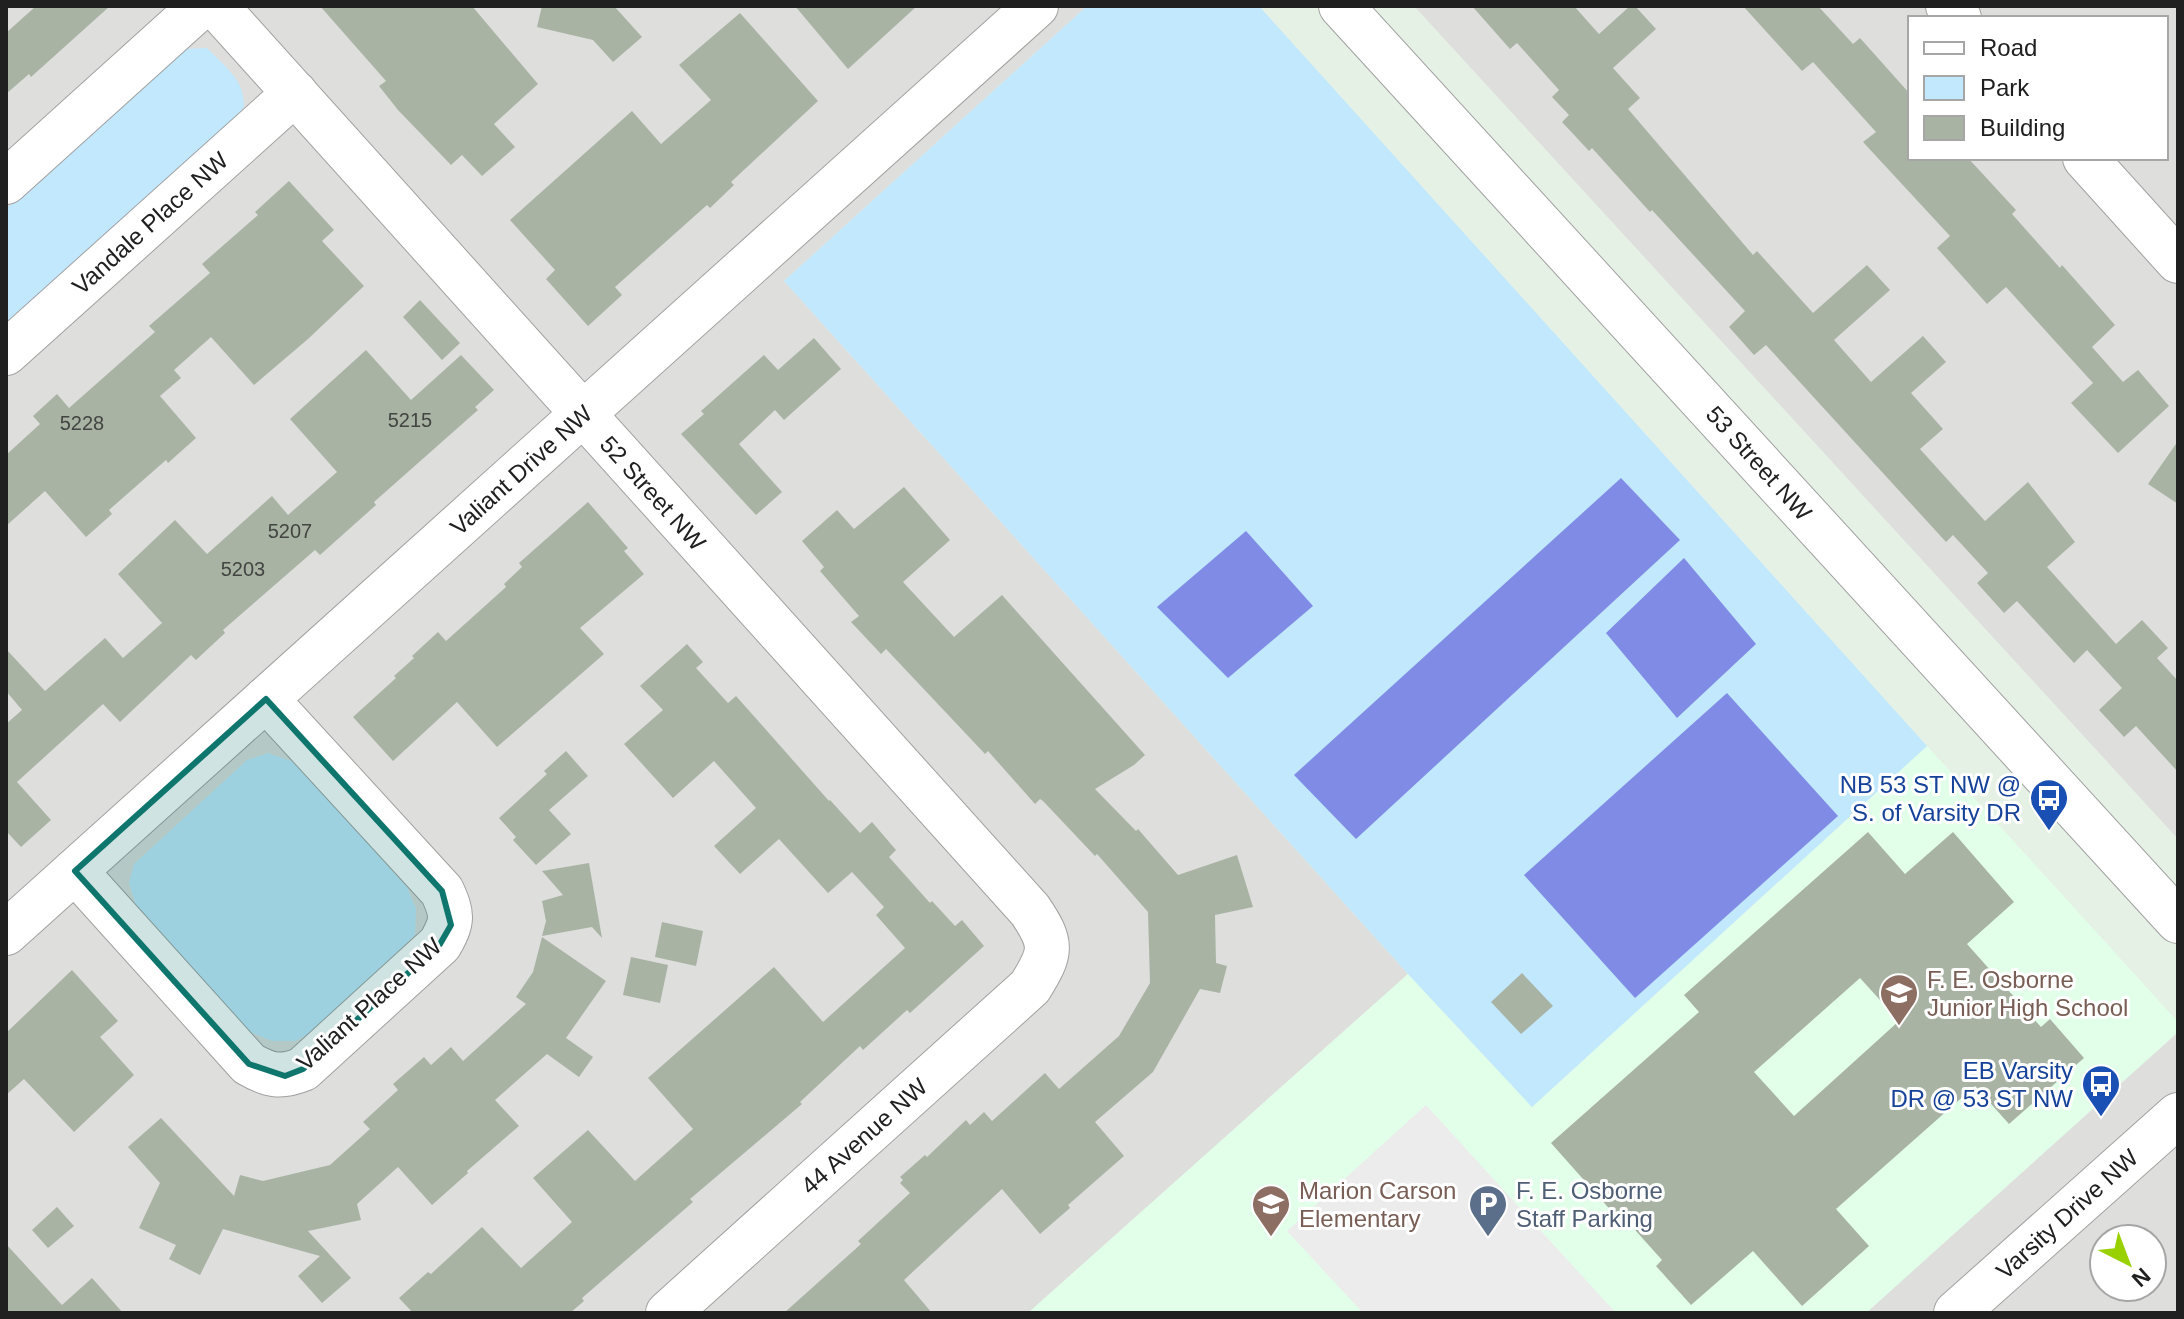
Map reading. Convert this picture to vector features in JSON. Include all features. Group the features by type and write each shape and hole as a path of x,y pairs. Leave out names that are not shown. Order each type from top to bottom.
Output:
{"street":[{"path":"6,182 201,6"},
{"name":"52 Street NW","path":"216,6 1030,910 1045,931 1048,950"},
{"name":"Valiant Drive NW","path":"6,933 1036,6"},
{"name":"53 Street NW","path":"1341,6 2178,921"},
{"name":"Vandale Place NW","path":"6,353 295,93"},
{"path":"2087,160 2178,261"},
{"name":"Valiant Place NW","path":"75,871 249,1064 263,1072 285,1076 303,1069 440,944 451,925 450,907 442,891 266,699"},
{"name":"44 Avenue NW","path":"668,1313 1030,987 1042,968 1048,950"},
{"name":"Varsity Drive NW","path":"1956,1313 2178,1115"}],"highlighted area":[{"path":"266,699 442,891 451,925 440,944 303,1069 285,1076 249,1064 75,871"}],"shaded area":[{"path":"6,6 1087,6 784,281 1408,974 1028,1313 6,1313"},
{"path":"1414,6 2178,6 2178,839"},
{"path":"1621,478 1680,540 1356,839 1294,775"},
{"path":"1246,531 1313,606 1228,678 1157,607"},
{"path":"1684,558 1756,644 1677,718 1606,633"},
{"path":"1727,693 1838,816 1635,998 1524,875"},
{"name":"F. E. Osborne Junior High School","path":"1927,746 2178,1022 2178,1032 1866,1313 1028,1313 1408,974 1532,1107"},
{"path":"2178,1032 2178,1313 1866,1313"},
{"path":"1426,1105 1616,1313 1363,1313 1287,1231"}],"green space":[{"path":"1087,6 1259,6 1927,746 1532,1107 1408,974 784,281"},
{"path":"207,48 239,84 244,101 243,112 6,326 6,209 175,56 187,49"},
{"path":"268,753 294,762 407,887 416,909 415,935 316,1029 296,1041 272,1041 250,1032 136,906 129,883 134,864 247,760"}],"building":[{"path":"36,6 110,6 31,77 29,74 6,94 6,33"},
{"path":"320,6 472,6 538,84 494,124 515,147 482,176 462,155 451,165 398,110 379,86 386,81"},
{"path":"542,6 614,6 642,37 613,62 593,40 537,27"},
{"path":"795,6 917,6 848,69"},
{"path":"1472,6 1574,6 1599,34 1630,6 1635,6 1656,29 1613,68 1640,98 1628,109 1753,255 1757,251 1813,313 1867,265 1890,290 1834,340 1871,382 1923,336 1946,362 1911,393 1943,429 1920,449 1985,521 2028,482 2075,542 2047,567 2116,644 2142,620 2168,648 2157,658 2178,681 2178,772 2136,726 2124,737 2099,710 2122,688 2087,650 2074,663 2017,601 2004,613 1977,583 1988,573 1953,535 1946,542 1766,345 1754,355 1729,327 1745,311 1592,148 1589,151 1562,122 1569,115 1552,97 1559,90 1517,43 1510,49"},
{"path":"1743,6 1818,6 1853,44 1860,38 1908,92 1908,160 1970,160 2016,210 2012,214 2115,325 2092,347 2123,382 2138,370 2169,406 2118,453 2071,403 2093,383 2006,287 1987,304 1937,248 1950,236 1863,142 1876,132 1813,62 1802,71"},
{"path":"740,13 818,101 731,182 734,185 710,208 707,205 615,287 622,295 588,326 546,279 555,270 510,220 632,111 661,144 711,100 679,65"},
{"path":"289,181 334,230 322,241 364,286 254,385 211,337 174,370 181,378 160,396 196,438 109,510 112,514 86,537 45,491 6,526 6,455 40,424 33,416 57,394 69,408 155,332 149,326 210,273 202,264 258,215 255,212"},
{"path":"420,300 460,343 442,360 403,317"},
{"path":"814,338 841,369 784,420 775,410 739,444 782,492 756,515 681,434 704,414 701,411 764,355 778,370"},
{"path":"366,350 411,400 461,355 494,390 475,407 478,410 374,502 376,505 320,555 315,550 223,630 225,633 196,660 191,655 120,722 103,704 17,782 51,820 21,847 6,831 6,724 22,710 6,691 6,649 45,691 105,638 123,658 162,623 118,574 175,520 207,554 272,496 288,515 337,472 290,419"},
{"path":"2178,441 2178,504 2148,484"},
{"path":"904,487 950,540 903,582 954,637 1002,595 1145,755 1095,789 1136,831 1138,829 1178,875 1237,855 1253,907 1215,915 1216,963 1227,966 1220,993 1200,989 1153,1072 1095,1122 1124,1156 1040,1234 1002,1189 904,1280 932,1313 784,1313 861,1244 858,1241 910,1193 900,1183 903,1180 900,1177 925,1155 927,1157 966,1120 970,1125 984,1112 992,1121 1045,1073 1059,1089 1119,1036 1150,983 1148,912 1097,854 1095,856 1043,801 1040,799 1035,804 988,751 985,754 886,649 881,654 851,622 859,616 820,571 824,567 802,541 837,510 854,529"},
{"path":"588,502 628,548 624,551 644,574 580,628 604,654 497,747 457,702 393,761 353,717 396,678 394,676 414,658 412,656 438,632 446,641 506,587 504,584 522,567 519,563"},
{"path":"687,644 703,662 696,668 728,703 736,696 860,833 872,822 896,850 889,857 930,903 932,901 955,926 962,920 984,946 910,1013 907,1010 863,1050 860,1046 800,1102 802,1104 690,1199 693,1202 582,1298 584,1301 570,1313 413,1313 399,1298 428,1272 431,1274 482,1227 521,1268 572,1222 533,1178 588,1130 635,1181 693,1129 648,1078 774,967 823,1022 905,948 876,915 884,907 852,872 828,893 779,839 740,874 714,846 756,808 714,761 673,798 624,744 663,710 640,686"},
{"path":"566,751 588,776 549,810 571,834 536,865 513,840 516,837 499,818 547,774 544,771"},
{"path":"1868,832 1905,874 1953,832 2014,902 1967,944 2041,1027 2050,1019 2084,1058 2009,1124 1975,1086 1836,1209 1869,1246 1802,1306 1753,1251 1691,1305 1656,1266 1662,1260 1618,1211 1614,1214 1551,1143 1699,1012 1684,995","holes":["1860,978 1899,1021 1794,1116 1754,1072"]},
{"path":"589,863 602,938 592,927 542,936 546,921 542,901 563,895 542,871"},
{"path":"662,922 703,931 696,966 655,957"},
{"path":"542,937 606,981 566,1038 593,1057 579,1077 547,1054 495,1100 519,1126 432,1205 398,1167 357,1204 361,1220 308,1231 351,1278 322,1303 298,1276 320,1256 223,1229 200,1275 169,1259 176,1245 139,1228 160,1183 128,1147 161,1118 234,1196 240,1175 263,1181 330,1165 370,1129 363,1122 398,1090 393,1084 424,1057 431,1065 451,1047 463,1061 526,1004 516,997 533,972"},
{"path":"631,957 668,965 660,1003 623,995"},
{"path":"72,970 118,1021 100,1037 134,1075 74,1132 24,1079 6,1095 6,1033"},
{"path":"1522,973 1553,1006 1521,1034 1491,1002"},
{"path":"57,1207 74,1226 48,1248 32,1230"},
{"path":"6,1244 62,1305 92,1278 123,1313 6,1313"}],"place":[{"name":"NB 53 ST NW @ S. of Varsity DR","path":"2049,832"},
{"name":"F. E. Osborne Junior High School","path":"1899,1027"},
{"name":"EB Varsity DR @ 53 ST NW","path":"2101,1118"},
{"name":"Marion Carson Elementary","path":"1271,1238"},
{"name":"F. E. Osborne Staff Parking","path":"1488,1238"}]}
